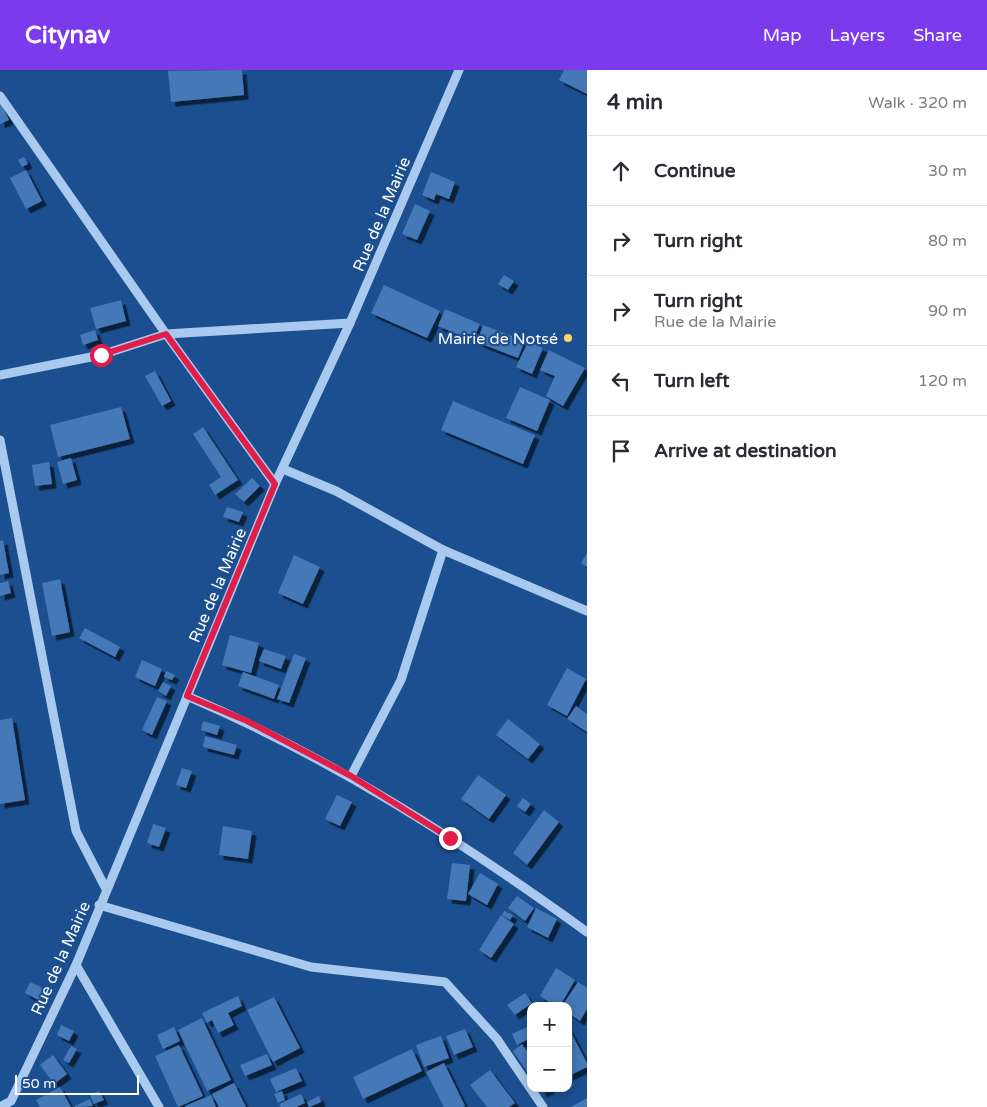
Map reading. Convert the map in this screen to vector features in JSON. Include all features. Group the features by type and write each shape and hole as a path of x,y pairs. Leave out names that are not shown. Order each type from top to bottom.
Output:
{"street":[{"name":"Rue de la Mairie","path":"0,1107 12,1104 76,965 99,905 275,484 350,323 459,70"},
{"path":"0,96 166,334 275,484"},
{"path":"0,374 101,355 166,334 350,323"},
{"path":"0,440 76,831 106,889"},
{"path":"283,469 336,491 443,550 587,611"},
{"path":"351,776 401,680 443,550"},
{"path":"187,696 247,721 351,776 450,838 587,932"},
{"path":"99,905 311,967 446,982 497,1039 543,1107"},
{"path":"76,965 159,1107"}],"building":[{"path":"242,70 244,95 171,102 168,71"},
{"path":"564,70 587,70 587,94 559,80"},
{"path":"0,101 9,120 0,124"},
{"path":"24,157 28,164 22,167 18,160"},
{"path":"26,170 42,201 26,209 10,178"},
{"path":"431,172 455,182 449,199 436,194 434,200 422,195"},
{"path":"415,204 430,211 417,240 402,234"},
{"path":"504,275 514,281 508,290 498,284"},
{"path":"384,285 440,311 427,338 371,313"},
{"path":"121,300 126,321 96,329 90,308"},
{"path":"445,309 480,324 473,341 438,326"},
{"path":"483,325 525,341 518,358 477,342"},
{"path":"95,330 98,340 83,345 80,335"},
{"path":"528,342 543,348 532,374 516,367"},
{"path":"549,350 585,368 563,406 546,396 555,376 540,370"},
{"path":"155,371 171,401 162,406 145,376"},
{"path":"520,387 550,400 537,431 506,418"},
{"path":"453,401 535,435 523,464 441,430"},
{"path":"121,407 130,439 58,457 50,425"},
{"path":"203,427 238,480 215,495 209,485 221,477 193,434"},
{"path":"71,458 77,480 63,484 57,462"},
{"path":"49,462 52,484 35,486 32,465"},
{"path":"252,478 260,486 244,502 235,494"},
{"path":"227,507 243,512 239,522 223,517"},
{"path":"3,540 9,573 0,575 0,541"},
{"path":"587,553 587,567 581,563"},
{"path":"294,555 320,567 303,604 278,593"},
{"path":"60,579 70,632 52,636 42,583"},
{"path":"8,581 11,593 0,596 0,583"},
{"path":"85,628 120,647 115,657 79,638"},
{"path":"230,635 259,643 251,673 222,665"},
{"path":"264,649 286,656 281,669 259,661"},
{"path":"294,654 306,658 289,703 277,699"},
{"path":"142,660 162,669 155,686 135,677"},
{"path":"567,668 586,679 567,716 547,705"},
{"path":"166,671 175,675 172,680 164,677"},
{"path":"243,672 279,685 274,699 238,686"},
{"path":"163,682 171,686 166,696 158,691"},
{"path":"157,697 167,701 152,735 142,730"},
{"path":"576,706 587,714 587,732 567,719"},
{"path":"12,718 25,800 0,804 0,720"},
{"path":"508,719 540,744 528,759 496,735"},
{"path":"203,721 220,726 217,735 201,730"},
{"path":"205,736 237,745 234,755 203,747"},
{"path":"182,768 192,771 186,788 176,785"},
{"path":"478,775 506,795 489,819 461,799"},
{"path":"337,795 352,802 340,826 325,819"},
{"path":"523,798 531,804 525,812 517,806"},
{"path":"544,810 559,822 527,865 513,853"},
{"path":"153,824 166,828 159,847 147,843"},
{"path":"223,826 252,831 248,859 219,855"},
{"path":"452,863 470,865 466,901 447,899"},
{"path":"480,873 498,884 487,905 468,894"},
{"path":"517,896 534,908 525,921 508,908"},
{"path":"536,908 557,919 548,938 527,927"},
{"path":"504,911 513,915 510,920 502,915"},
{"path":"501,915 514,924 491,958 479,950"},
{"path":"556,968 575,980 562,1002 549,1002 540,996"},
{"path":"30,982 47,990 42,1002 25,993"},
{"path":"578,982 587,988 587,1009 580,1021 572,1016 572,1002 565,1002"},
{"path":"525,993 531,1002 527,1002 527,1007 515,1015 507,1005"},
{"path":"238,996 242,1006 228,1013 234,1025 218,1033 212,1020 207,1023 202,1013"},
{"path":"274,997 300,1048 273,1062 247,1010"},
{"path":"202,1018 231,1080 207,1091 178,1030"},
{"path":"61,1025 74,1031 69,1041 57,1035"},
{"path":"174,1027 180,1041 163,1049 157,1035"},
{"path":"527,1027 527,1040 517,1045 512,1034"},
{"path":"465,1029 473,1047 454,1055 446,1036"},
{"path":"572,1035 587,1063 587,1067 572,1074"},
{"path":"441,1036 449,1058 424,1067 416,1045"},
{"path":"522,1044 527,1051 527,1072 513,1051"},
{"path":"179,1045 203,1096 178,1107 155,1056"},
{"path":"71,1046 77,1049 69,1063 63,1060"},
{"path":"412,1049 422,1071 363,1099 353,1077"},
{"path":"267,1054 272,1065 245,1076 240,1065"},
{"path":"53,1055 67,1074 54,1084 40,1065"},
{"path":"444,1063 465,1106 463,1107 444,1107 426,1072"},
{"path":"296,1068 302,1081 276,1092 270,1079"},
{"path":"490,1070 515,1103 509,1107 487,1107 470,1085"},
{"path":"234,1083 246,1107 219,1107 212,1094"},
{"path":"60,1087 71,1107 40,1107 36,1100"},
{"path":"99,1091 104,1100 94,1104 90,1095"},
{"path":"282,1091 285,1100 278,1103 274,1094"},
{"path":"301,1094 305,1103 296,1107 281,1107 279,1104"},
{"path":"211,1095 216,1107 185,1106"},
{"path":"319,1096 321,1102 309,1107 307,1102"},
{"path":"587,1098 587,1107 571,1107"},
{"path":"90,1099 93,1106 75,1107 75,1106"}],"place":[{"name":"Mairie de Notsé","path":"568,338"}],"route":[{"path":"101,355 166,334 275,484 187,696 247,721 351,776 450,838"}]}
